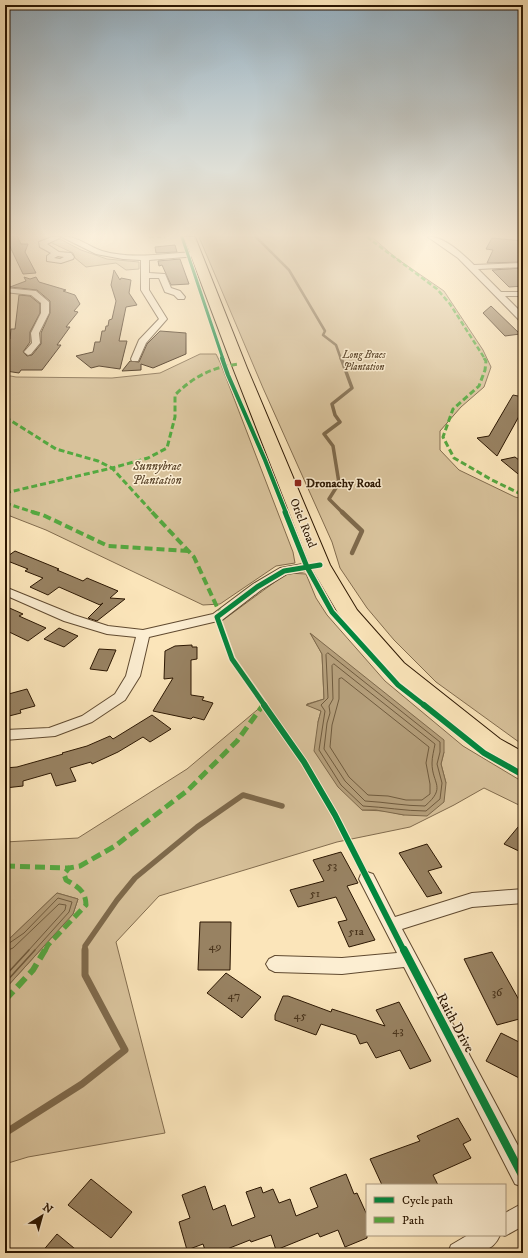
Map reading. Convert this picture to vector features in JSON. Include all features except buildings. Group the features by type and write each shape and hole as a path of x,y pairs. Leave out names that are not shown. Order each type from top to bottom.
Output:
{"main road":[{"name":"Oriel Road","path":"213,296 240,368 320,565 348,613 396,668 492,745 523,763"}],"street":[{"path":"28,352 36,343 35,333 45,313 45,302 37,296"},
{"path":"135,359 142,342 164,319 149,296"},
{"path":"500,296 523,319"},
{"path":"5,591 69,618 107,630 143,634 214,613 284,571 320,565"},
{"path":"5,735 50,733 87,719 120,697 133,676 143,634"},
{"name":"Raith Drive","path":"367,879 520,1167"},
{"path":"391,925 472,900 523,896"},
{"path":"275,964 342,966 409,959"},
{"path":"506,1224 523,1214"},
{"path":"459,1253 487,1236"}],"green space":[{"name":"Long Braes Plantation","path":"224,296 447,296 483,350 491,367 484,387 461,407 440,431 440,450 459,470 515,497 523,499 523,745 436,682 394,640 367,608 340,568 332,542 263,388"},
{"name":"Sunnybrae Plantation","path":"200,354 216,354 220,362 293,552 295,563 276,566 220,604 203,605 46,530 5,514 5,375 16,377 112,378 160,373"},
{"path":"287,573 306,574 316,598 327,615 385,681 463,746 523,782 523,807 484,788 410,827 337,842 159,896 116,942 165,1133 28,1157 5,1164 5,989 73,914 78,899 57,893 5,943 5,842 78,838 187,769 263,705 232,659 219,623","holes":["311,634 444,752 441,764 446,783 404,815 386,811 362,810 318,722 321,711 307,704 324,699 322,654"]}],"water":[{"path":"310,633 444,740 444,752 441,764 446,783 444,802 427,816 404,815 376,810 362,810 338,787 314,751 321,711 306,705 324,699 322,654"},
{"path":"57,893 78,899 73,914 5,989 5,943"}],"waterway":[{"path":"304,296 325,331 323,335 336,345 341,359"},
{"path":"341,358 352,388 332,404 335,415 340,422 324,434 333,446 339,483 329,499 342,512"},
{"path":"342,512 362,531 352,553"},
{"path":"5,1133 82,1084 125,1050 85,975 85,946 117,900 135,878 197,827 243,795 282,806"}],"marked path":[{"path":"443,296 450,304 486,361 485,370 479,386 453,409 443,437 454,458 492,480 523,495"},
{"path":"5,417 56,449 98,461 112,468 148,458 167,448 175,417 175,395 189,382 204,373 220,367 239,364"},
{"path":"5,493 112,468 194,557 217,607 222,613"},
{"path":"5,503 43,515 108,546 189,551"},
{"path":"5,1000 33,970 48,945 86,905 86,897 79,887 66,880 64,874 69,868 80,866 115,846 188,790 237,741 263,705"},
{"path":"5,866 69,868"}],"cycle path":[{"path":"202,296 228,375 265,460 307,567 332,612 398,685 484,753 523,775"},
{"path":"320,565 284,571 257,587 217,617 232,659 304,762 335,815 523,1177"}],"place":[{"name":"Dronachy Road","path":"298,483"}]}
